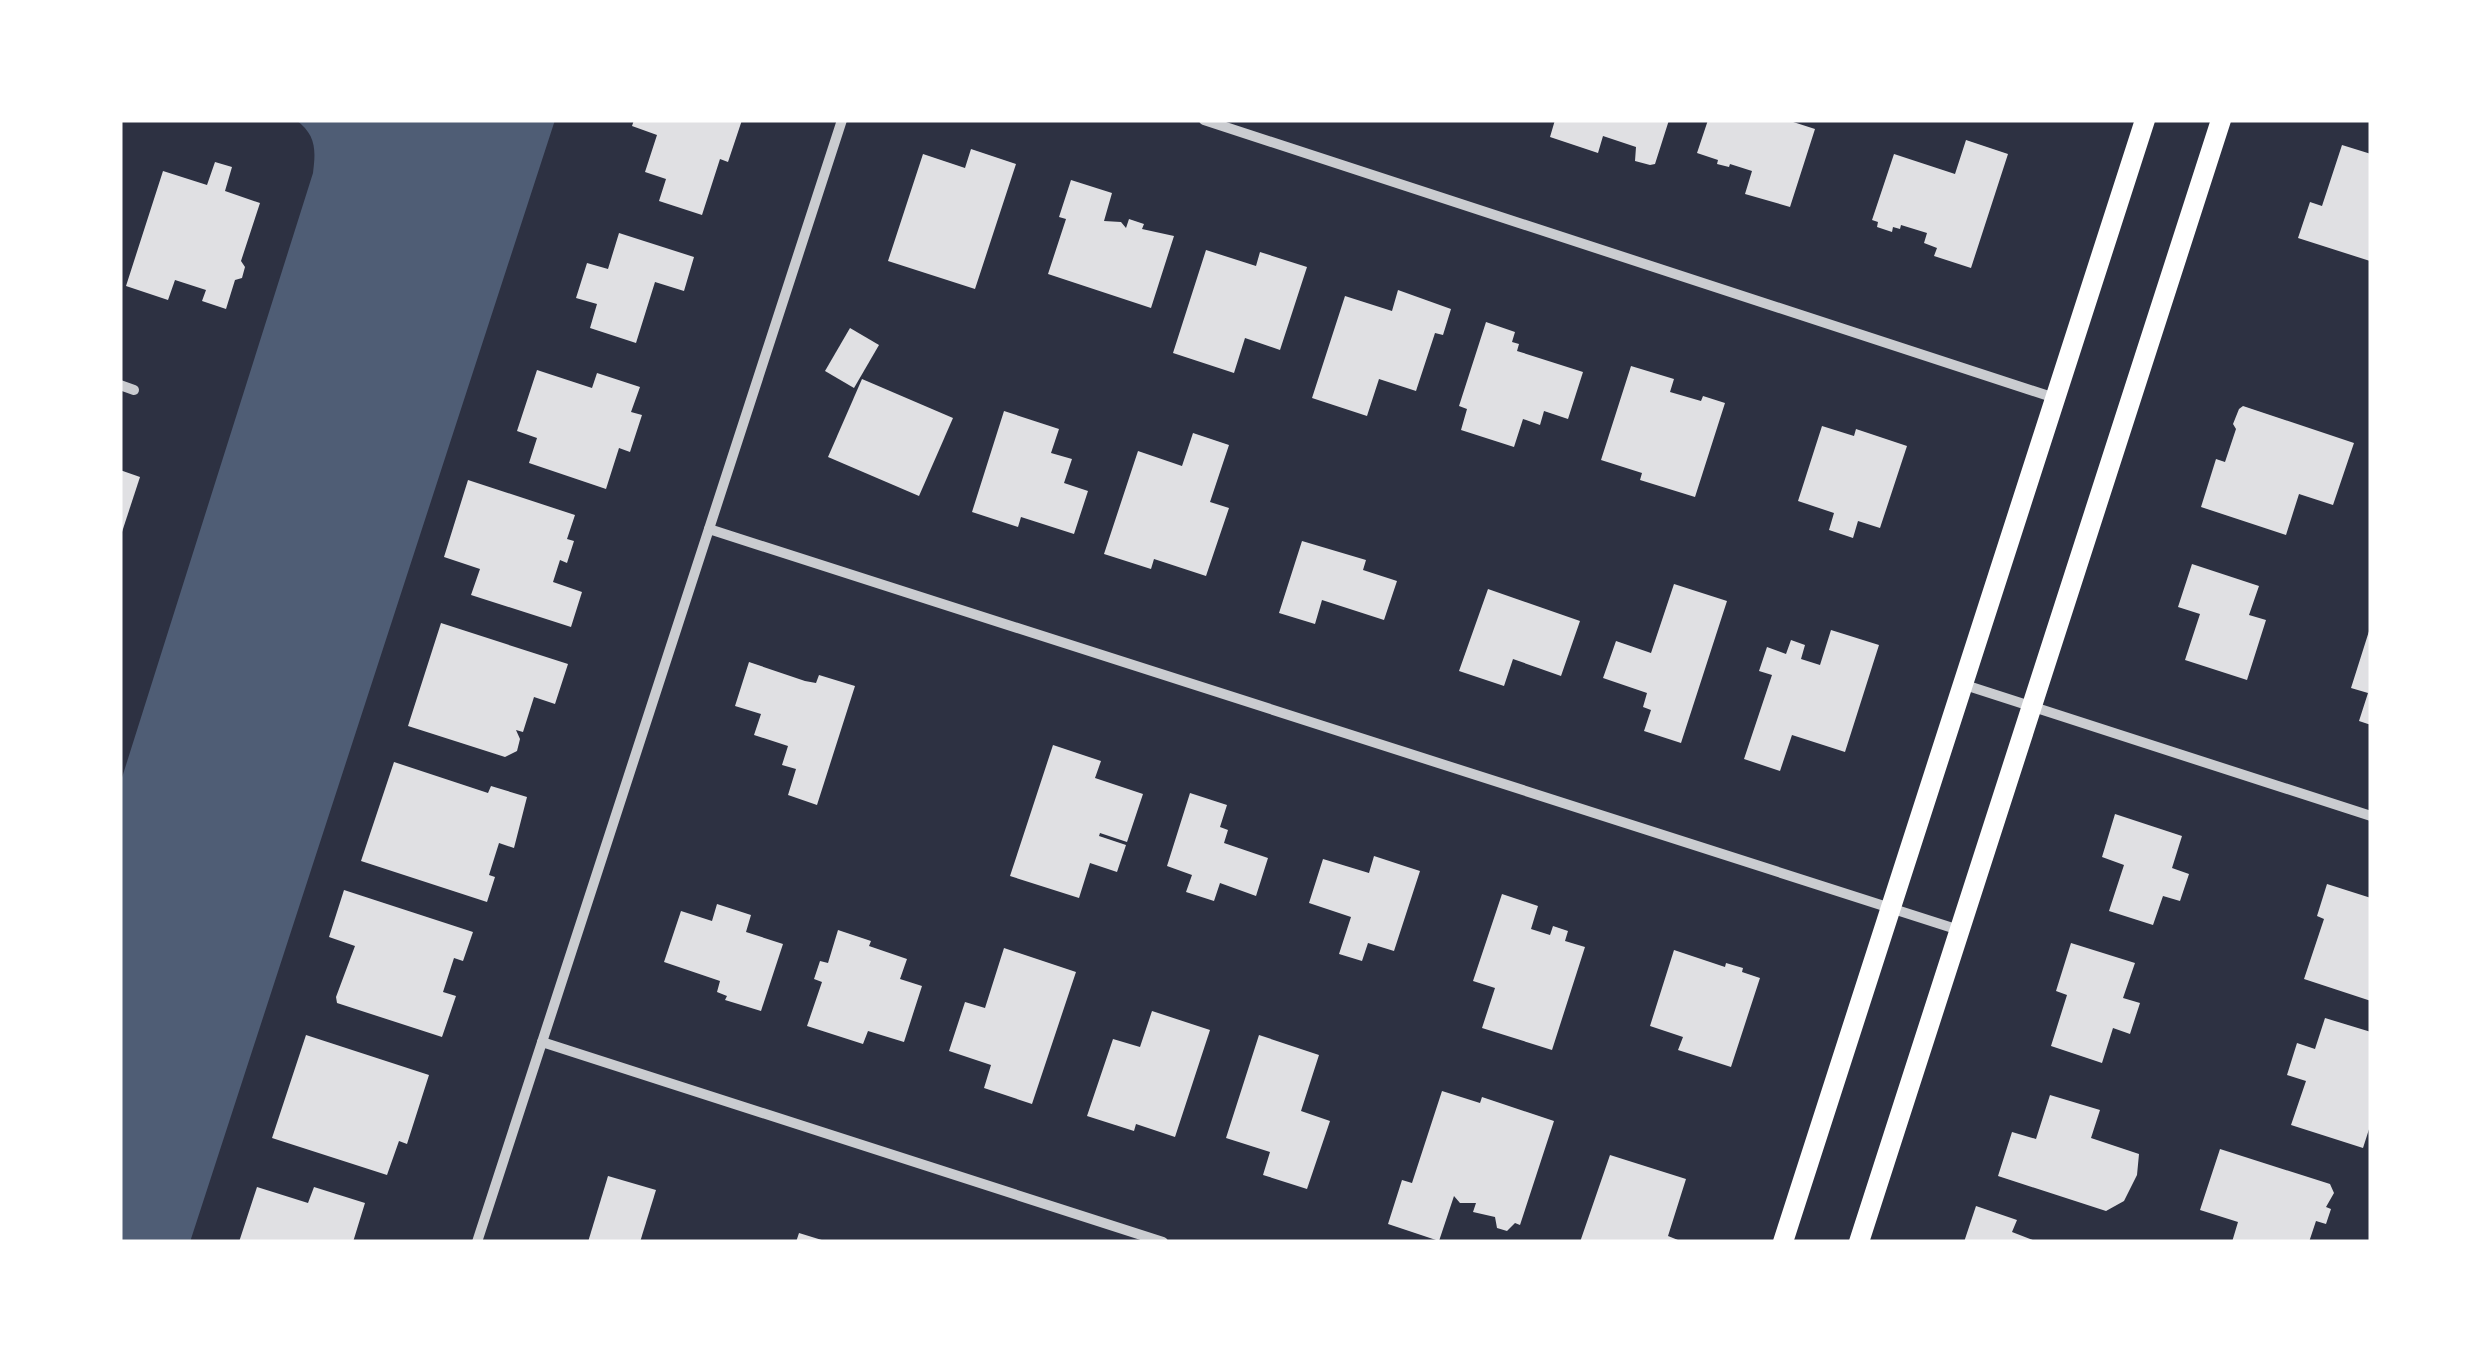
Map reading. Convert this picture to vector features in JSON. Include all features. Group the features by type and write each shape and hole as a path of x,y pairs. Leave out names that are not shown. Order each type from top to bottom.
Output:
{"main road":[{"path":"1783,1242 2145,120"},
{"path":"1859,1242 2221,120"}],"street":[{"path":"477,1242 842,120"},
{"path":"1204,120 2056,398"},
{"path":"120,385 134,390"},
{"path":"709,530 1959,930"},
{"path":"1965,685 2371,816"},
{"path":"542,1042 1162,1242"}],"water":[{"path":"296,120 555,120 190,1242 120,1242 120,784 313,173 313,143 308,131"}],"building":[{"path":"634,120 742,120 728,162 720,159 702,215 659,201 666,179 645,172 657,135 632,126"},
{"path":"1555,120 1669,120 1655,164 1650,165 1635,161 1636,147 1603,136 1598,153 1550,137"},
{"path":"1708,120 1787,120 1815,129 1790,207 1745,194 1752,171 1717,164 1718,160 1697,153"},
{"path":"1966,140 2008,154 1971,268 1934,256 1937,248 1924,243 1927,233 1901,225 1900,229 1893,227 1892,232 1877,227 1878,222 1872,220 1894,154 1955,174"},
{"path":"2342,145 2371,154 2370,261 2298,238 2310,202 2322,206"},
{"path":"971,149 1016,164 975,289 888,261 923,154 965,168"},
{"path":"215,162 232,167 225,191 260,203 241,261 245,267 242,278 235,280 226,309 202,301 206,290 175,280 168,300 126,286 163,171 207,185"},
{"path":"1071,180 1112,193 1104,221 1121,222 1126,228 1129,219 1144,224 1142,229 1174,236 1151,308 1048,274 1066,219 1059,217"},
{"path":"619,233 694,257 684,291 655,282 636,343 590,328 597,304 576,298 587,263 608,269"},
{"path":"1206,250 1256,266 1260,252 1307,267 1280,350 1245,338 1234,373 1173,353"},
{"path":"1398,290 1451,309 1443,335 1435,333 1416,391 1379,379 1367,416 1312,398 1345,296 1392,311"},
{"path":"1486,322 1515,332 1512,342 1519,344 1517,351 1583,372 1568,419 1544,411 1540,425 1523,419 1514,447 1461,430 1467,409 1459,406"},
{"path":"850,328 879,345 854,388 825,371"},
{"path":"1631,366 1674,379 1670,392 1725,403 1695,497 1640,480 1642,473 1601,460"},
{"path":"537,370 592,388 597,373 640,387 631,412 642,415 630,452 619,448 606,489 529,463 537,438 517,431"},
{"path":"862,379 953,418 919,496 828,457"},
{"path":"2243,406 2354,443 2333,505 2299,494 2286,535 2201,507 2216,459 2225,462 2236,429 2233,424"},
{"path":"1004,411 1059,429 1051,453 1072,459 1064,483 1088,491 1074,534 1021,517 1018,527 972,512"},
{"path":"1822,426 1854,436 1856,429 1907,446 1880,528 1858,521 1853,538 1829,530 1834,513 1798,501"},
{"path":"1193,433 1229,445 1210,502 1229,508 1206,576 1154,559 1151,569 1104,554 1138,451 1182,466"},
{"path":"120,470 140,477 121,535 120,535"},
{"path":"468,480 575,515 567,539 574,541 567,563 560,560 553,582 582,592 571,627 471,595 480,569 444,557"},
{"path":"1302,541 1366,560 1363,570 1397,581 1384,620 1322,600 1315,624 1279,613"},
{"path":"2192,564 2259,586 2249,615 2266,620 2247,680 2185,660 2200,614 2178,607"},
{"path":"1674,584 1727,601 1681,743 1644,731 1651,710 1643,707 1647,693 1603,678 1616,641 1651,653"},
{"path":"1488,589 1580,621 1561,676 1513,659 1504,686 1459,671"},
{"path":"441,623 568,664 555,704 534,697 523,732 516,730 520,739 517,751 505,757 408,726"},
{"path":"2370,628 2371,725 2359,721 2368,693 2351,688"},
{"path":"1831,630 1879,645 1845,752 1792,735 1780,771 1744,759 1772,675 1759,671 1767,647 1786,654 1791,640 1805,645 1801,659 1820,665"},
{"path":"749,662 805,681 816,683 819,675 855,686 817,805 788,795 796,769 782,765 788,746 754,735 761,714 735,706"},
{"path":"1053,745 1101,761 1095,778 1143,794 1127,842 1100,833 1099,836 1126,845 1117,872 1090,863 1079,898 1010,876"},
{"path":"394,762 488,793 491,786 527,797 514,848 499,843 489,875 495,877 487,902 361,861"},
{"path":"1190,793 1227,805 1220,827 1228,830 1224,843 1268,858 1256,896 1220,883 1214,901 1186,892 1192,875 1167,866"},
{"path":"2115,814 2182,836 2172,868 2189,874 2180,901 2163,896 2153,925 2109,911 2124,865 2102,857"},
{"path":"1374,856 1420,871 1394,951 1368,943 1362,961 1339,954 1351,917 1309,903 1323,859 1369,873"},
{"path":"2327,884 2371,898 2371,1001 2304,979 2324,919 2317,916"},
{"path":"344,890 473,932 463,961 454,958 443,992 456,996 442,1037 337,1003 355,946 329,937"},
{"path":"1502,894 1538,906 1531,929 1550,935 1553,926 1568,931 1565,941 1585,947 1552,1050 1482,1028 1495,988 1473,981"},
{"path":"717,904 751,915 746,932 783,944 761,1011 725,1000 727,996 717,992 720,981 664,962 681,911 712,921"},
{"path":"838,930 907,959 900,979 922,986 904,1042 868,1031 863,1044 807,1026 822,982 814,979 820,961 828,963"},
{"path":"2071,943 2135,963 2123,998 2140,1003 2130,1034 2113,1028 2102,1063 2051,1046 2067,995 2056,991"},
{"path":"1004,948 1076,972 1032,1104 984,1088 991,1065 949,1051 965,1002 985,1008"},
{"path":"1674,950 1725,967 1726,963 1743,968 1742,972 1760,978 1731,1067 1678,1050 1683,1037 1650,1026"},
{"path":"1152,1011 1210,1030 1175,1137 1136,1124 1134,1131 1087,1116 1113,1039 1140,1047"},
{"path":"2325,1018 2371,1032 2371,1123 2363,1148 2291,1125 2306,1081 2287,1075 2297,1043 2315,1049"},
{"path":"306,1035 429,1075 407,1144 399,1141 387,1175 272,1138"},
{"path":"1259,1035 1319,1055 1301,1111 1330,1121 1307,1189 1263,1175 1270,1152 1226,1138"},
{"path":"1442,1091 1480,1103 1482,1097 1554,1121 1520,1225 1515,1223 1507,1231 1497,1228 1495,1217 1473,1212 1476,1203 1460,1203 1454,1196 1439,1241 1388,1224 1402,1180 1412,1183"},
{"path":"2050,1095 2100,1110 2091,1138 2139,1154 2137,1175 2124,1201 2106,1211 1998,1176 2012,1132 2036,1139"},
{"path":"2220,1149 2330,1184 2334,1193 2326,1207 2331,1209 2326,1224 2316,1221 2309,1242 2232,1242 2238,1222 2200,1210"},
{"path":"1610,1155 1686,1179 1668,1236 1683,1242 1580,1242"},
{"path":"608,1176 656,1190 640,1242 588,1242"},
{"path":"257,1187 308,1203 314,1187 365,1203 353,1242 239,1242"},
{"path":"1976,1206 2017,1220 2012,1232 2038,1242 1964,1242"},
{"path":"799,1233 825,1241 825,1242 796,1242"}]}
